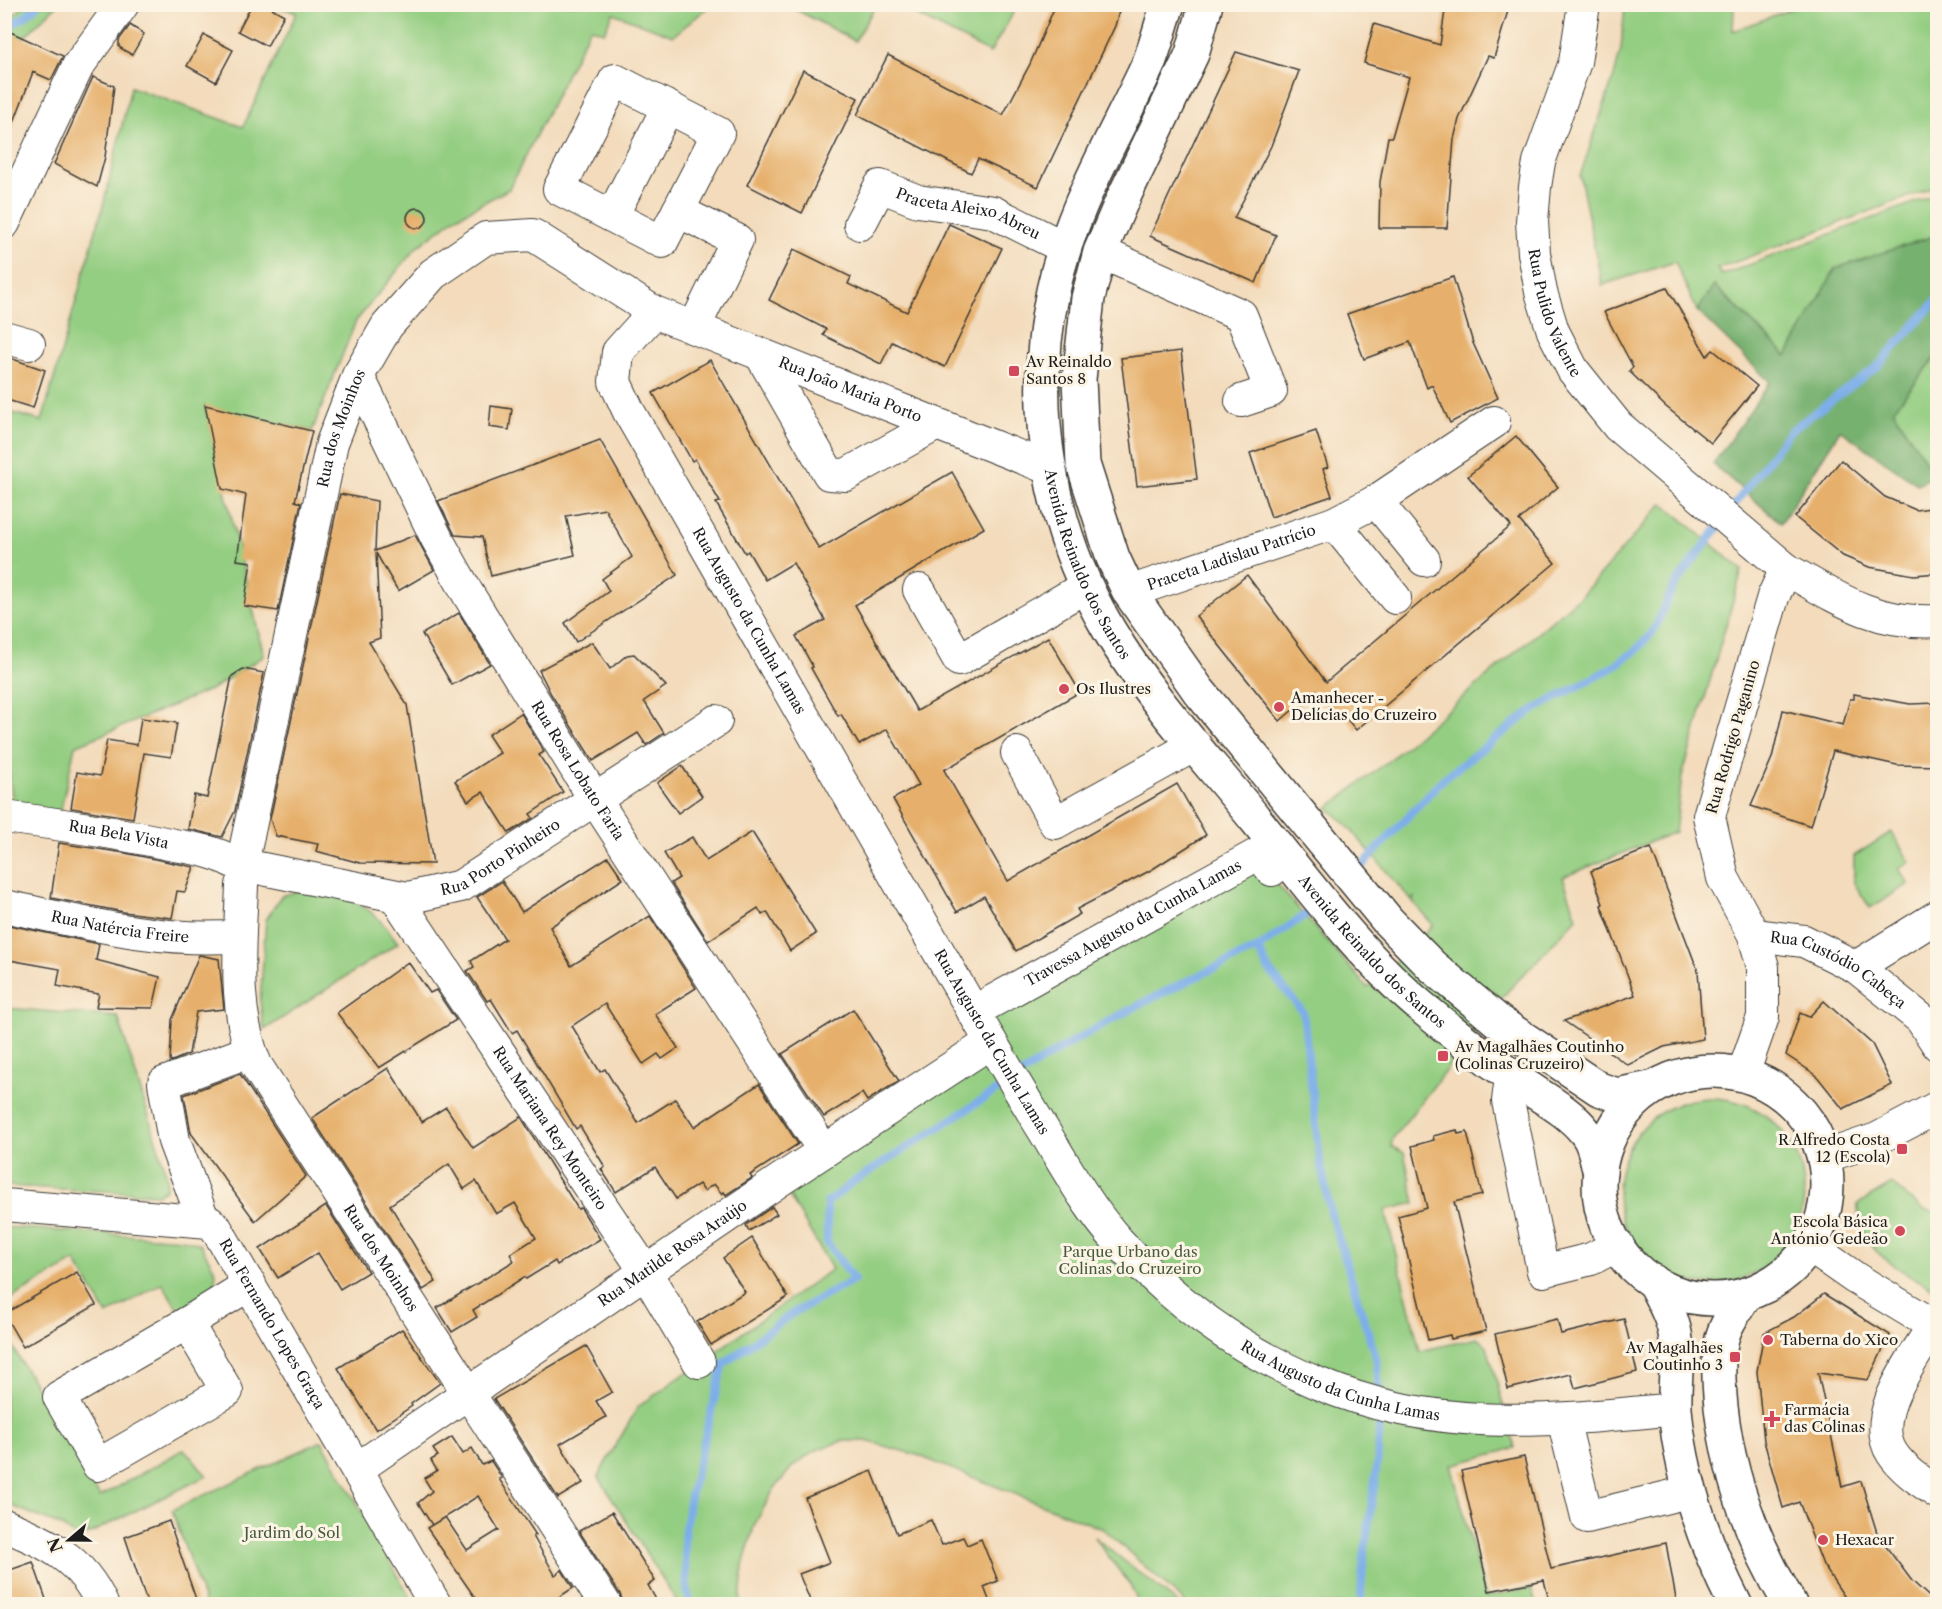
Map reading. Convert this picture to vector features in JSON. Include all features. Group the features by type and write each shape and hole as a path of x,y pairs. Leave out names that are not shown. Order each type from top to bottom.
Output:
{"main road":[{"name":"Avenida Reinaldo dos Santos","path":"1168,4 1149,61 1083,197 1063,247 1046,334 1042,375 1048,468 1065,531 1085,587 1110,633 1140,675 1289,861 1361,946 1422,1008 1511,1077 1575,1121 1593,1146 1600,1173"},
{"name":"Avenida Reinaldo dos Santos","path":"1206,4 1192,54 1183,76 1121,203 1100,252 1088,298 1081,340 1078,379 1083,464 1110,549 1129,592 1198,690 1388,921 1432,966 1499,1022 1599,1089 1617,1095 1651,1088"},
{"path":"1703,1070 1743,1074 1761,1080 1786,1095 1806,1118 1824,1157 1827,1173 1826,1203 1818,1232 1802,1257 1780,1277 1746,1294 1720,1301 1702,1301 1672,1293 1629,1261 1611,1234 1601,1204 1600,1173 1607,1142 1617,1122 1630,1105 1651,1088 1676,1075 1703,1070"},
{"path":"1653,1281 1668,1312 1676,1339 1675,1409 1688,1492 1719,1574 1735,1605"},
{"path":"1746,1294 1729,1321 1721,1342 1719,1386 1726,1448 1744,1513 1766,1564 1790,1605"}],"street":[{"path":"4,223 78,66 123,4"},
{"name":"Rua Pulido Valente","path":"1584,4 1575,62 1539,162 1535,187 1533,230 1541,292 1553,331 1574,370 1618,426 1786,569"},
{"path":"615,80 718,133 678,211 662,242 559,189 615,80"},
{"path":"612,216 668,107"},
{"name":"Praceta Aleixo Abreu","path":"861,224 880,186 918,201 993,212 1063,247"},
{"path":"678,211 737,240 693,328"},
{"name":"Rua dos Moinhos","path":"604,1605 266,1081 244,1034 240,1005 239,936 244,867 332,443 358,376 387,326 433,274 486,238 533,235 654,312"},
{"path":"1100,252 1241,315 1271,391 1241,400"},
{"name":"Rua João Maria Porto","path":"654,312 1048,468"},
{"name":"Rua Augusto da Cunha Lamas","path":"654,312 618,352 615,382 629,412 973,1012 1100,1220 1164,1287 1214,1328 1266,1358 1345,1394 1393,1407 1448,1417 1496,1422 1563,1419 1675,1409"},
{"path":"761,355 829,474 846,475 935,425"},
{"name":"Rua Rosa Lobato Faria","path":"358,376 436,539 594,798 824,1150"},
{"name":"Praceta Ladislau Patrício","path":"1129,592 1334,523 1376,501 1494,422"},
{"path":"1376,501 1424,560"},
{"name":"Praceta Ladislau Patrício","path":"1334,523 1395,598"},
{"path":"1786,569 1856,609 1891,618 1938,621"},
{"name":"Rua Rodrigo Paganino","path":"1743,1074 1763,1017 1763,967 1754,935 1723,878 1709,816 1773,597 1786,569"},
{"path":"919,590 959,660 1085,587"},
{"name":"Rua Porto Pinheiro","path":"244,867 395,896 417,898 461,886 594,798 716,722"},
{"path":"1017,753 1055,823 1195,745"},
{"name":"Rua Bela Vista","path":"4,817 77,826 218,854 244,867"},
{"name":"Travessa Augusto da Cunha Lamas","path":"973,1012 1258,854 1272,870 1289,861"},
{"name":"Rua Mariana Rey Monteiro","path":"395,896 645,1271 699,1362"},
{"name":"Rua Natércia Freire","path":"4,906 163,935 219,938 239,936"},
{"path":"1856,967 1938,916"},
{"name":"Rua Custódio Cabeça","path":"1754,935 1804,940 1856,967 1921,1019 1938,1045"},
{"name":"Rua Matilde Rosa Araújo","path":"357,1469 470,1394 645,1271 824,1150 991,1042"},
{"path":"4,1205 203,1219 174,1141 164,1083 250,1051"},
{"path":"1511,1077 1508,1101 1543,1271 1591,1259 1618,1245"},
{"path":"1824,1157 1877,1139 1938,1107"},
{"name":"Rua Fernando Lopes Graça","path":"203,1219 216,1228 250,1284 435,1605"},
{"path":"1809,1246 1855,1278 1935,1327 1886,1411 1883,1426 1892,1453 1908,1470 1938,1493"},
{"path":"187,1323 227,1391 98,1465 59,1397 250,1284"},
{"path":"1563,1419 1587,1517 1688,1492"},
{"path":"1908,1470 1898,1489 1938,1515"},
{"path":"4,1525 62,1552 92,1582 102,1605"}],"green space":[{"path":"22,5 57,5 22,39 5,32 4,24 24,6"},
{"path":"266,5 711,5 673,36 613,13 604,32 590,28 509,189 455,218 416,248 356,321 312,431 205,406 264,656 212,689 75,746 60,813 14,812 8,764 5,764 5,411 42,421 104,202 131,87 243,127 297,12"},
{"path":"787,5 876,5 855,41"},
{"path":"897,5 1018,5 990,53"},
{"path":"1625,5 1734,5 1733,31 1802,5 1937,5 1937,186 1717,269 1722,275 1937,194 1937,235 1836,268 1787,356 1715,286 1697,311 1675,262 1602,285 1580,176 1614,76 1621,49"},
{"path":"1937,235 1937,356 1893,410 1935,476 1917,484 1840,430 1781,523 1713,464 1770,382 1697,311 1714,286 1787,356 1836,268"},
{"path":"1937,356 1937,480 1893,410"},
{"name":"Parque Urbano das Colinas do Cruzeiro","path":"1663,503 1742,570 1682,777 1675,832 1563,877 1577,918 1507,992 1393,1138 1391,1146 1404,1153 1415,1203 1385,1210 1420,1351 1477,1338 1487,1346 1515,1448 1451,1465 1486,1597 1531,1588 1536,1604 1187,1604 1103,1529 917,1455 866,1441 842,1441 816,1450 793,1466 774,1489 754,1526 743,1566 740,1604 678,1604 598,1476 638,1407 832,1269 780,1180 990,1042 973,1012 1255,859 1368,988 1433,925 1412,901 1416,896 1411,900 1345,823 1328,808 1392,758 1582,595"},
{"path":"1891,832 1910,862 1899,869 1909,884 1870,908 1854,883 1854,856"},
{"path":"309,888 350,900 370,911 398,943 264,1030 260,1002 266,920 281,896"},
{"path":"5,1008 118,1017 167,1176 166,1189 158,1194 5,1186"},
{"path":"1711,1098 1747,1105 1777,1125 1797,1155 1804,1191 1797,1227 1777,1257 1747,1277 1711,1284 1675,1277 1645,1257 1625,1227 1618,1191 1625,1155 1645,1125 1675,1105"},
{"name":"Escola Básica António Gedeão","path":"1892,1184 1922,1209 1937,1212 1937,1291 1884,1258 1864,1235 1859,1221 1858,1204"},
{"path":"4,1227 183,1239 200,1244 216,1272 214,1291 179,1311 162,1283 107,1315 75,1261 5,1302"},
{"path":"4,1332 100,1497 184,1449 207,1476 78,1539 61,1526 5,1503"},
{"name":"Jardim do Sol","path":"322,1441 414,1604 205,1604 172,1510"},
{"path":"1094,1537 1179,1604 1139,1604 1130,1585"}],"building":[{"path":"252,4 265,4 284,15 267,46 238,31"},
{"path":"1056,4 1121,4 1115,26 1038,187 978,159 971,173 857,115 888,55 1003,115 1030,64"},
{"path":"1446,4 1510,4 1494,58 1488,56 1459,119 1454,139 1447,228 1379,228 1380,182 1388,137 1392,137 1409,77 1364,63 1374,24 1440,45"},
{"path":"130,25 144,34 132,55 119,47 119,40"},
{"path":"4,29 63,56 51,80 33,72 6,143"},
{"path":"204,35 233,50 216,82 187,66"},
{"path":"1236,52 1299,71 1271,146 1234,218 1276,235 1256,283 1150,236"},
{"path":"803,70 858,98 802,213 747,185"},
{"path":"93,77 114,86 105,157 97,187 54,164"},
{"path":"413,208 421,208 427,214 427,222 421,228 413,228 407,222 407,214"},
{"path":"949,224 1002,248 945,367 892,342 881,364 823,335 826,329 769,300 794,249 851,277 848,284 907,312"},
{"path":"1453,277 1473,343 1498,398 1450,423 1432,385 1427,388 1410,342 1364,359 1347,314"},
{"path":"1667,288 1707,356 1713,350 1757,386 1711,443 1665,406 1629,371 1633,367 1604,312"},
{"path":"1181,351 1197,479 1137,486 1121,358"},
{"path":"4,356 45,370 33,408 4,399"},
{"path":"710,360 819,549 952,472 984,528 855,605 917,711 1048,637 1080,692 944,770 1008,881 1177,784 1206,835 1151,870 1077,909 1080,914 1016,951 984,896 957,912 893,799 919,785 887,729 859,745 841,714 838,716 811,668 813,667 796,636 825,620 793,563 765,580 748,551 745,553 716,503 720,502 695,459 692,461 653,393"},
{"path":"205,405 312,431 295,501 301,503 278,611 244,606 251,562 237,560 246,495 222,489"},
{"path":"491,406 512,409 509,430 489,427"},
{"path":"1316,431 1328,467 1323,469 1332,496 1271,517 1250,453"},
{"path":"1516,436 1558,487 1519,520 1555,563 1356,730 1341,712 1337,715 1316,690 1280,721 1196,616 1247,575 1326,682 1511,526 1468,476"},
{"path":"600,440 677,575 576,642 565,623 609,591 602,579 632,557 605,509 566,516 575,555 491,576 482,537 455,535 438,501"},
{"path":"1841,460 1885,497 1916,510 1938,507 1938,573 1914,575 1869,567 1843,556 1795,517"},
{"path":"340,494 377,501 375,551 415,535 434,570 398,591 376,553 380,638 369,642 407,705 433,864 360,863 316,851 318,844 276,836 270,819"},
{"path":"459,613 490,664 452,685 422,634"},
{"path":"592,642 610,669 627,655 634,654 666,686 644,701 664,733 646,745 638,733 593,761 551,694 539,670"},
{"path":"243,669 264,673 235,811 222,837 188,829 194,795 207,798 232,676"},
{"path":"1854,694 1910,704 1938,703 1938,766 1897,765 1833,751 1811,826 1751,806 1772,758 1783,710 1843,725 1850,699 1854,699"},
{"path":"521,713 544,752 539,755 563,792 530,814 533,818 509,833 483,792 468,801 455,781 500,753 488,735"},
{"path":"141,718 177,723 171,757 144,753 133,818 71,808 77,772 100,776 107,740 137,745"},
{"path":"682,766 702,796 678,813 657,783"},
{"path":"752,832 816,934 790,951 767,912 762,915 758,908 708,941 671,883 679,878 664,853 692,837 706,861"},
{"path":"59,843 194,867 185,892 177,891 172,918 124,912 51,898"},
{"path":"1651,848 1698,971 1703,1039 1664,1047 1628,1065 1564,1021 1635,995 1601,905 1603,904 1591,871"},
{"path":"608,857 623,879 550,927 571,966 650,916 696,988 655,1014 678,1048 662,1059 658,1054 643,1064 605,1004 572,1026 600,1072 605,1069 638,1123 675,1099 694,1127 759,1084 798,1144 750,1175 752,1178 726,1195 724,1192 722,1194 714,1184 704,1191 699,1184 676,1199 655,1167 616,1192 601,1169 605,1167 580,1126 576,1129 517,1030 512,1033 491,999 487,1001 467,971 474,967 471,961 505,939 477,897 502,881 522,912"},
{"path":"4,924 99,944 96,960 160,977 153,1008 96,1007 99,994 57,986 60,969 4,959"},
{"path":"199,955 219,959 224,1009 196,1012 189,1054 170,1062 172,1020"},
{"path":"408,962 430,993 436,990 456,1020 379,1068 337,1013"},
{"path":"1824,1001 1872,1044 1892,1085 1843,1109 1816,1075 1786,1055 1800,1013 1809,1017"},
{"path":"853,1009 899,1081 867,1101 862,1093 824,1117 782,1054"},
{"path":"388,1068 422,1122 446,1107 473,1148 521,1117 578,1209 581,1208 600,1239 557,1265 555,1261 526,1279 524,1277 473,1310 477,1317 452,1332 437,1308 514,1261 510,1254 536,1238 515,1203 496,1214 476,1181 464,1189 449,1164 390,1205 436,1282 423,1290 312,1118"},
{"path":"240,1074 306,1176 255,1221 191,1133 184,1095"},
{"path":"1457,1130 1458,1134 1467,1132 1482,1195 1454,1202 1486,1331 1451,1339 1450,1335 1428,1340 1398,1216 1427,1208 1412,1146 1434,1140 1433,1136"},
{"path":"326,1206 368,1272 340,1289 318,1253 278,1278 260,1249"},
{"path":"772,1207 777,1214 749,1231 746,1225"},
{"path":"752,1238 788,1297 711,1345 697,1322 745,1292 723,1258"},
{"path":"77,1272 96,1305 23,1347 4,1314"},
{"path":"1824,1294 1890,1335 1868,1380 1818,1373 1842,1487 1861,1481 1878,1536 1912,1581 1938,1605 1850,1605 1823,1565 1799,1502 1783,1508 1764,1441 1757,1371 1764,1333 1794,1317"},
{"path":"1557,1319 1561,1334 1624,1319 1637,1372 1575,1388 1571,1374 1508,1389 1495,1334"},
{"path":"402,1329 440,1383 411,1404 412,1406 376,1430 338,1368"},
{"path":"586,1346 612,1392 596,1401 606,1417 560,1444 583,1483 558,1498 494,1399"},
{"path":"452,1437 463,1454 472,1448 482,1465 491,1461 502,1478 499,1479 536,1535 533,1536 555,1575 562,1570 573,1588 547,1605 480,1605 427,1528 432,1525 418,1503 432,1491 424,1478 437,1471 431,1460 438,1456 433,1449","holes":["478,1496 499,1530 467,1550 445,1517"]},
{"path":"1524,1457 1551,1569 1666,1543 1677,1605 1550,1605 1544,1580 1489,1591 1461,1471"},
{"path":"872,1471 897,1534 931,1520 942,1545 963,1537 967,1545 981,1539 998,1581 984,1587 991,1605 812,1605 799,1574 830,1562 805,1498"},
{"path":"612,1512 655,1581 648,1585 659,1605 624,1605 620,1594 579,1531"},
{"path":"169,1521 198,1605 148,1605 125,1537"},
{"path":"33,1562 48,1605 4,1605 4,1572"}],"waterway":[{"path":"4,29 26,16 38,4"},
{"path":"1729,512 1790,431 1877,367 1938,299"},
{"path":"1358,870 1443,779 1530,712 1608,670 1634,652 1653,632 1673,588 1722,522"},
{"path":"1315,908 1258,948 1268,969 1303,1012 1320,1160 1331,1214 1377,1361 1379,1395"},
{"path":"1020,1075 1106,1022 1258,948"},
{"path":"690,1604 687,1591 684,1538 689,1501 723,1364 793,1313 854,1280 827,1242 827,1203 853,1182 1007,1084"},
{"path":"1361,1604 1364,1555 1375,1483 1379,1410"}],"place":[{"name":"Av Reinaldo Santos 8","path":"1014,371"},
{"name":"Os Ilustres","path":"1064,689"},
{"name":"Amanhecer - Delícias do Cruzeiro","path":"1279,707"},
{"name":"Av Magalhães Coutinho (Colinas Cruzeiro)","path":"1443,1056"},
{"name":"R Alfredo Costa 12 (Escola)","path":"1902,1149"},
{"name":"Escola Básica António Gedeão","path":"1900,1231"},
{"name":"Taberna do Xico","path":"1768,1340"},
{"name":"Av Magalhães Coutinho 3","path":"1735,1357"},
{"name":"Farmácia das Colinas","path":"1772,1419"},
{"name":"Hexacar","path":"1823,1540"}]}
